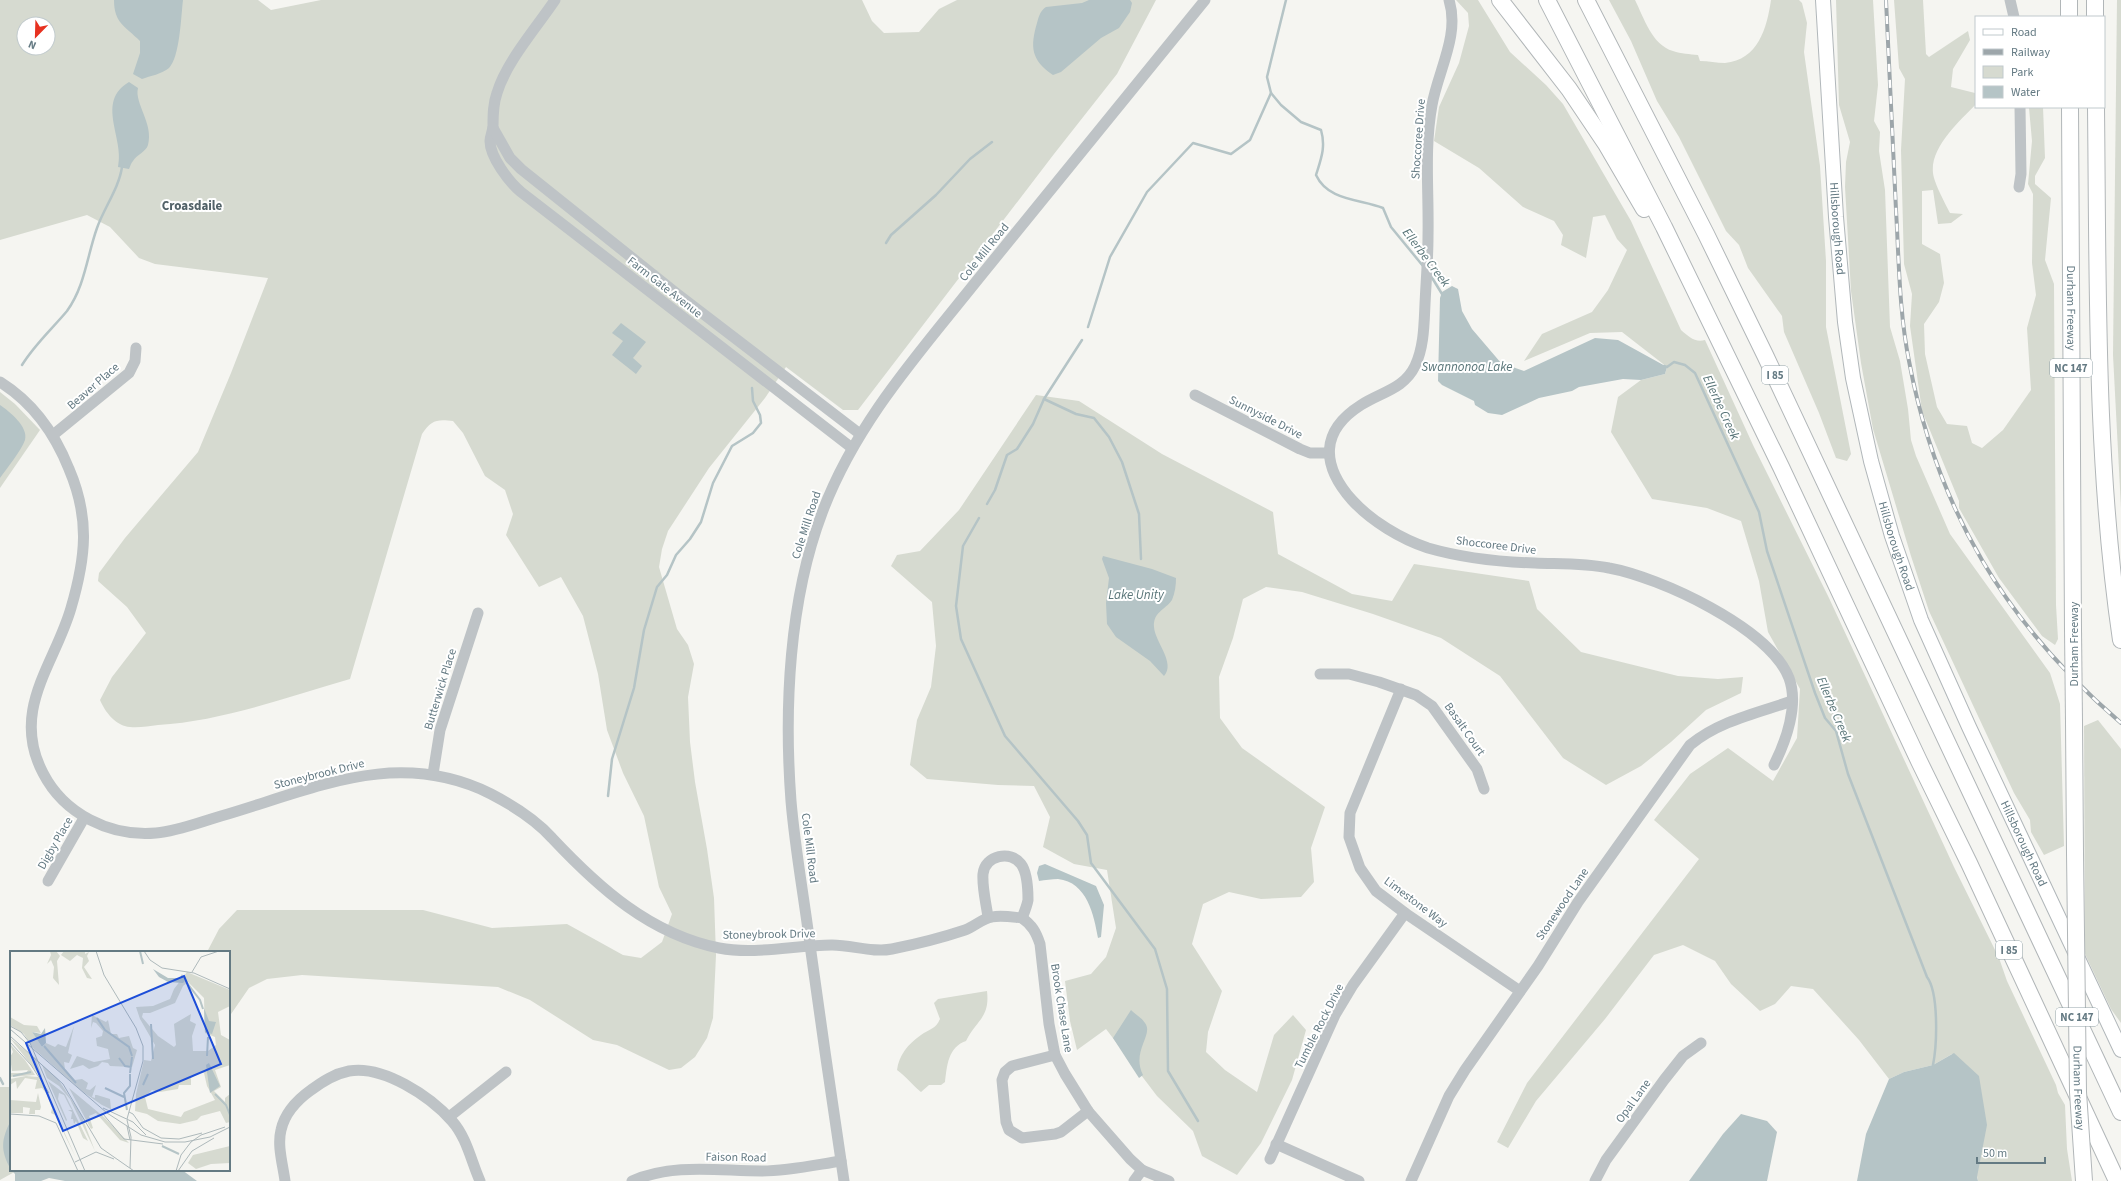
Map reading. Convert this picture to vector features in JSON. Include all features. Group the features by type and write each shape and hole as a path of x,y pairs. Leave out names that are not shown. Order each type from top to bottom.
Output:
{"highway":[{"path":"1500,0 1569,88 1606,144 1642,208 1664,227"},
{"name":"I 85","path":"1547,0 1664,227 1969,863 2117,1181"},
{"name":"I 85","path":"1586,0 1706,234 1765,355 2121,1112"},
{"path":"2069,0 2069,16"},
{"path":"2095,0 2095,16"},
{"name":"Durham Freeway","path":"2070,108 2073,629 2078,1092 2084,1181"},
{"name":"NC 147","path":"2096,108 2099,394 2113,581 2121,640"}],"main road":[{"name":"Hillsborough Road","path":"1823,0 1836,217 1845,322 1853,378 1871,461 1892,536 1921,620 2121,1050"}],"street":[{"name":"Farm Gate Avenue","path":"555,0 503,76 495,100 493,128 490,141 492,150 502,169 514,186 852,448"},
{"name":"Cole Mill Road","path":"844,1181 810,946 794,823 790,772 791,668 802,585 812,542 831,491 852,448 880,403 930,338 1205,0"},
{"name":"Shoccoree Drive","path":"1449,0 1452,9 1452,26 1434,95 1430,121 1426,285 1422,340 1419,355 1407,379 1397,387 1362,404 1349,414 1333,433 1328,453 1330,464 1355,503 1388,528 1416,543 1480,559 1590,565 1620,570 1664,585 1726,617 1753,634 1771,650 1789,679 1792,701 1791,715 1782,749 1774,765"},
{"path":"2010,0 2014,16"},
{"path":"2019,187 2022,174 2020,108"},
{"name":"Farm Gate Avenue","path":"493,128 510,158 521,170 676,293 860,434"},
{"name":"Beaver Place","path":"53,435 129,373 135,361 136,348"},
{"name":"Stoneybrook Drive","path":"0,382 16,393 53,435 67,463 79,495 84,514 85,531 77,586 71,610 45,669 35,697 32,719 36,758 46,780 68,806 84,818 122,831 159,833 234,812 306,789 343,780 371,774 433,774 467,783 524,813 549,834 580,868 601,887 656,926 695,942 730,950 832,945 887,950 971,928 988,917"},
{"name":"Sunnyside Drive","path":"1194,395 1300,449 1310,452 1328,453"},
{"name":"Butterwick Place","path":"433,774 440,730 478,612"},
{"name":"Basalt Court","path":"1320,674 1349,674 1401,689 1416,695 1432,706 1477,769 1484,789"},
{"name":"Limestone Way","path":"1401,689 1350,813 1349,837 1360,868 1376,891 1405,913 1520,991"},
{"name":"Stonewood Lane","path":"1411,1181 1449,1096 1465,1070 1520,991 1578,902 1690,745 1702,735 1718,726 1792,701"},
{"name":"Digby Place","path":"48,881 84,818"},
{"path":"1001,856 1016,859 1025,871 1028,901 1022,918 988,917 983,873 991,860 1001,856"},
{"name":"Tumble Rock Drive","path":"1270,1159 1335,1015 1353,985 1405,913"},
{"name":"Brook Chase Lane","path":"1022,918 1030,924 1036,933 1040,944 1049,1024 1055,1055 1088,1112 1110,1138 1142,1170 1169,1181"},
{"name":"Opal Lane","path":"1595,1181 1606,1160 1669,1074 1683,1056 1701,1043"},
{"path":"1055,1055 1012,1066 1005,1072 1002,1080 1006,1122 1009,1130 1022,1138 1055,1134 1061,1132 1088,1112"},
{"path":"285,1181 280,1145 284,1120 293,1105 305,1093 321,1082 341,1073 364,1071 396,1080 418,1092 449,1118 463,1136 480,1181"},
{"path":"449,1118 506,1072"},
{"path":"1276,1144 1359,1181"},
{"name":"Faison Road","path":"632,1181 668,1171 704,1169 781,1170 841,1161"},
{"path":"1134,1181 1142,1170"}],"green space":[{"path":"0,0 258,0 271,10 321,0 862,0 872,21 884,33 919,32 939,9 957,0 1156,0 1117,74 858,410 843,410 786,367 765,398 709,468 668,531 662,549 659,567 677,629 688,645 694,664 688,697 690,742 714,898 716,955 713,1018 707,1038 695,1057 681,1068 669,1070 617,1045 593,1040 530,1000 498,987 302,975 267,979 249,988 230,1016 230,951 208,951 219,929 237,910 423,910 492,928 567,924 623,955 641,958 662,942 672,914 659,887 644,816 623,773 607,730 598,674 583,616 561,577 539,587 506,535 513,514 505,490 485,476 463,433 453,421 443,420 432,423 422,434 350,679 255,707 206,719 182,723 133,727 120,724 112,718 100,700 112,677 146,633 127,607 98,581 99,573 125,538 198,452 268,278 155,264 139,258 110,227 87,215 0,240"},
{"path":"1456,0 1478,0 1510,52 1546,85 1563,104 1631,221 1681,330 1695,340 1705,340 1753,445 1829,598 1954,867 1999,958 2007,981 2056,1085 2058,1093 2065,1105 2067,1149 2072,1181 1978,1181 1952,1054 1933,1065 1904,1072 1889,1079 1859,1040 1813,989 1791,986 1775,1004 1760,1011 1731,984 1715,961 1683,945 1654,955 1605,1019 1536,1101 1508,1148 1497,1142 1527,1083 1699,859 1654,820 1690,774 1728,748 1773,781 1797,738 1800,689 1768,632 1759,581 1741,521 1707,508 1652,499 1611,432 1618,397 1641,380 1665,374 1667,367 1622,332 1590,333 1524,361 1542,334 1592,312 1608,290 1627,250 1617,239 1605,215 1593,217 1586,258 1561,245 1563,235 1554,221 1523,207 1479,168 1434,141 1439,107 1459,63 1469,26 1468,13"},
{"path":"1609,0 1635,0 1654,37 1666,48 1679,53 1698,55 1700,61 1725,63 1736,61 1746,56 1759,41 1767,21 1771,0 1799,0 1802,3 1807,23 1804,52 1820,166 1826,261 1826,327 1851,454 1847,461 1836,458 1819,413 1784,332 1782,316 1748,268 1739,245 1726,231 1679,137 1657,101 1631,41"},
{"path":"1836,0 1873,0 1878,85 1874,121 1880,132 1879,151 1885,190 1890,327 1900,361 1908,409 1911,440 1916,456 1950,534 2050,673 2060,704 2064,846 2044,855 2031,832 2030,820 2014,793 1929,611 1873,429 1861,363 1851,291 1845,187 1846,162 1850,142 1839,105"},
{"path":"1894,0 1923,0 1926,54 1929,57 1968,31 1970,40 1953,69 1951,87 1975,93 1975,105 1947,135 1936,154 1933,163 1935,182 1950,213 1963,214 1951,223 1938,224 1933,190 1922,191 1922,244 1940,254 1944,283 1939,302 1924,324 1925,354 1937,407 1947,424 1967,426 1972,443 1982,448 2003,430 2031,390 2027,328 2036,295 2032,263 2033,194 2028,184 2032,141 2029,108 2043,108 2045,158 2035,176 2035,184 2051,198 2045,260 2054,284 2056,605 2058,639 2055,645 2042,636 1999,578 1959,508 1959,501 1922,411 1910,326 1912,294 1904,264 1901,150 1905,79 1899,68"},
{"path":"2117,0 2121,0 2121,508 2113,355"},
{"path":"0,392 15,404 40,430 0,488"},
{"path":"1036,395 1079,401 1162,454 1273,512 1278,554 1352,594 1392,601 1414,564 1529,581 1537,609 1581,652 1678,676 1718,679 1743,677 1741,693 1706,710 1671,742 1641,766 1606,785 1563,758 1500,676 1441,638 1373,614 1302,592 1266,587 1243,599 1233,638 1219,677 1220,718 1242,748 1325,807 1311,848 1314,882 1301,897 1261,899 1229,892 1203,904 1192,944 1222,991 1208,1032 1206,1052 1225,1070 1257,1092 1274,1035 1293,1015 1306,1030 1292,1080 1261,1143 1237,1175 1202,1156 1193,1131 1157,1096 1106,1029 1077,1050 1070,1021 1065,981 1091,974 1106,957 1116,928 1107,870 1074,864 1043,847 1050,817 1034,786 998,785 927,779 910,765 917,720 931,687 936,646 932,602 891,566 897,555 920,551 959,510"},
{"path":"2098,720 2121,749 2121,1023 2111,1009 2085,954 2084,726"},
{"path":"987,991 987,1007 985,1013 966,1041 960,1044 952,1052 945,1082 941,1085 929,1085 921,1092 897,1070 900,1059 908,1046 921,1035 934,1027 940,1019 934,1003 938,999"},
{"path":"0,1087 10,1087 10,1171 16,1171 0,1180"}],"water":[{"path":"114,0 183,0 178,46 173,63 169,68 142,79 133,74 140,53 140,41 121,24 116,14"},
{"path":"1089,0 1130,0 1132,3 1130,12 1119,28 1101,38 1061,72 1053,75 1040,64 1034,52 1033,39 1038,18 1042,10 1046,7 1082,3"},
{"path":"129,82 138,88 139,100 149,137 147,147 134,159 129,169 118,167 118,144 112,110 114,100 119,90"},
{"name":"Swannonoa Lake","path":"1452,286 1458,289 1462,311 1472,329 1501,363 1524,371 1595,338 1618,340 1667,367 1665,374 1641,380 1623,379 1579,387 1572,391 1539,398 1502,415 1488,413 1475,405 1474,401 1442,385 1438,381 1440,298 1442,292"},
{"path":"621,323 646,342 633,358 642,366 636,374 612,355 623,341 612,333"},
{"path":"0,405 21,425 24,430 25,440 14,459 0,478"},
{"name":"Lake Unity","path":"1103,556 1152,569 1176,578 1172,600 1157,615 1154,622 1155,633 1168,665 1164,676 1150,661 1116,637 1107,624 1106,603 1109,578 1102,559"},
{"path":"1045,864 1096,886 1104,905 1101,937 1098,938 1094,920 1087,901 1076,886 1068,881 1058,879 1039,881 1037,873 1039,866"},
{"path":"1131,1010 1144,1021 1147,1028 1140,1058 1140,1066 1143,1075 1139,1078 1113,1038"},
{"path":"1954,1053 1979,1076 1987,1125 1977,1177 1978,1181 1857,1181 1866,1134 1889,1079 1904,1072 1933,1065"},
{"path":"1741,1114 1767,1121 1777,1132 1767,1181 1689,1181 1723,1134"},
{"path":"10,1122 10,1168 5,1157 3,1145 5,1133"},
{"path":"12,1171 183,1171 197,1181 65,1181 49,1178 41,1181 15,1181 15,1174"}],"waterway":[{"name":"Ellerbe Creek","path":"1286,0 1267,77 1271,93 1281,105 1301,122 1321,130 1323,147 1316,175 1321,184 1328,190 1345,198 1383,208 1391,227 1423,266"},
{"path":"1088,327 1110,257 1147,192 1193,143 1231,154 1250,140 1271,93"},
{"path":"886,243 891,235 936,195 970,159 992,142"},
{"path":"22,365 38,343 67,311 73,301 82,281 97,228 118,183 122,167"},
{"name":"Ellerbe Creek","path":"1431,276 1442,294"},
{"path":"987,504 995,490 1007,455 1017,449 1033,424 1044,399 1082,340"},
{"name":"Ellerbe Creek","path":"1664,366 1667,367 1674,362 1685,365 1695,373 1759,512 1767,551 1815,693 1825,718 1836,731 1848,774 1931,985 1934,995 1936,1020 1933,1065"},
{"path":"608,796 612,759 634,688 644,630 657,587 667,575 676,555 690,539 701,522 713,483 732,446 753,433 761,423 760,415 753,401 752,388"},
{"path":"1044,399 1076,414 1094,418 1109,437 1122,462 1139,514 1141,559"},
{"path":"979,518 963,546 956,606 961,639 1005,736 1078,821 1087,835 1091,863 1155,949 1167,989 1168,1071 1198,1121"},
{"path":"0,1078 3,1084"}],"railway":[{"path":"1886,0 1901,304 1909,361 1921,415 1938,466 1958,515 1982,561 2011,604 2043,646 2080,685 2121,723"}],"district":[{"name":"Croasdaile","path":"192,205"}]}
